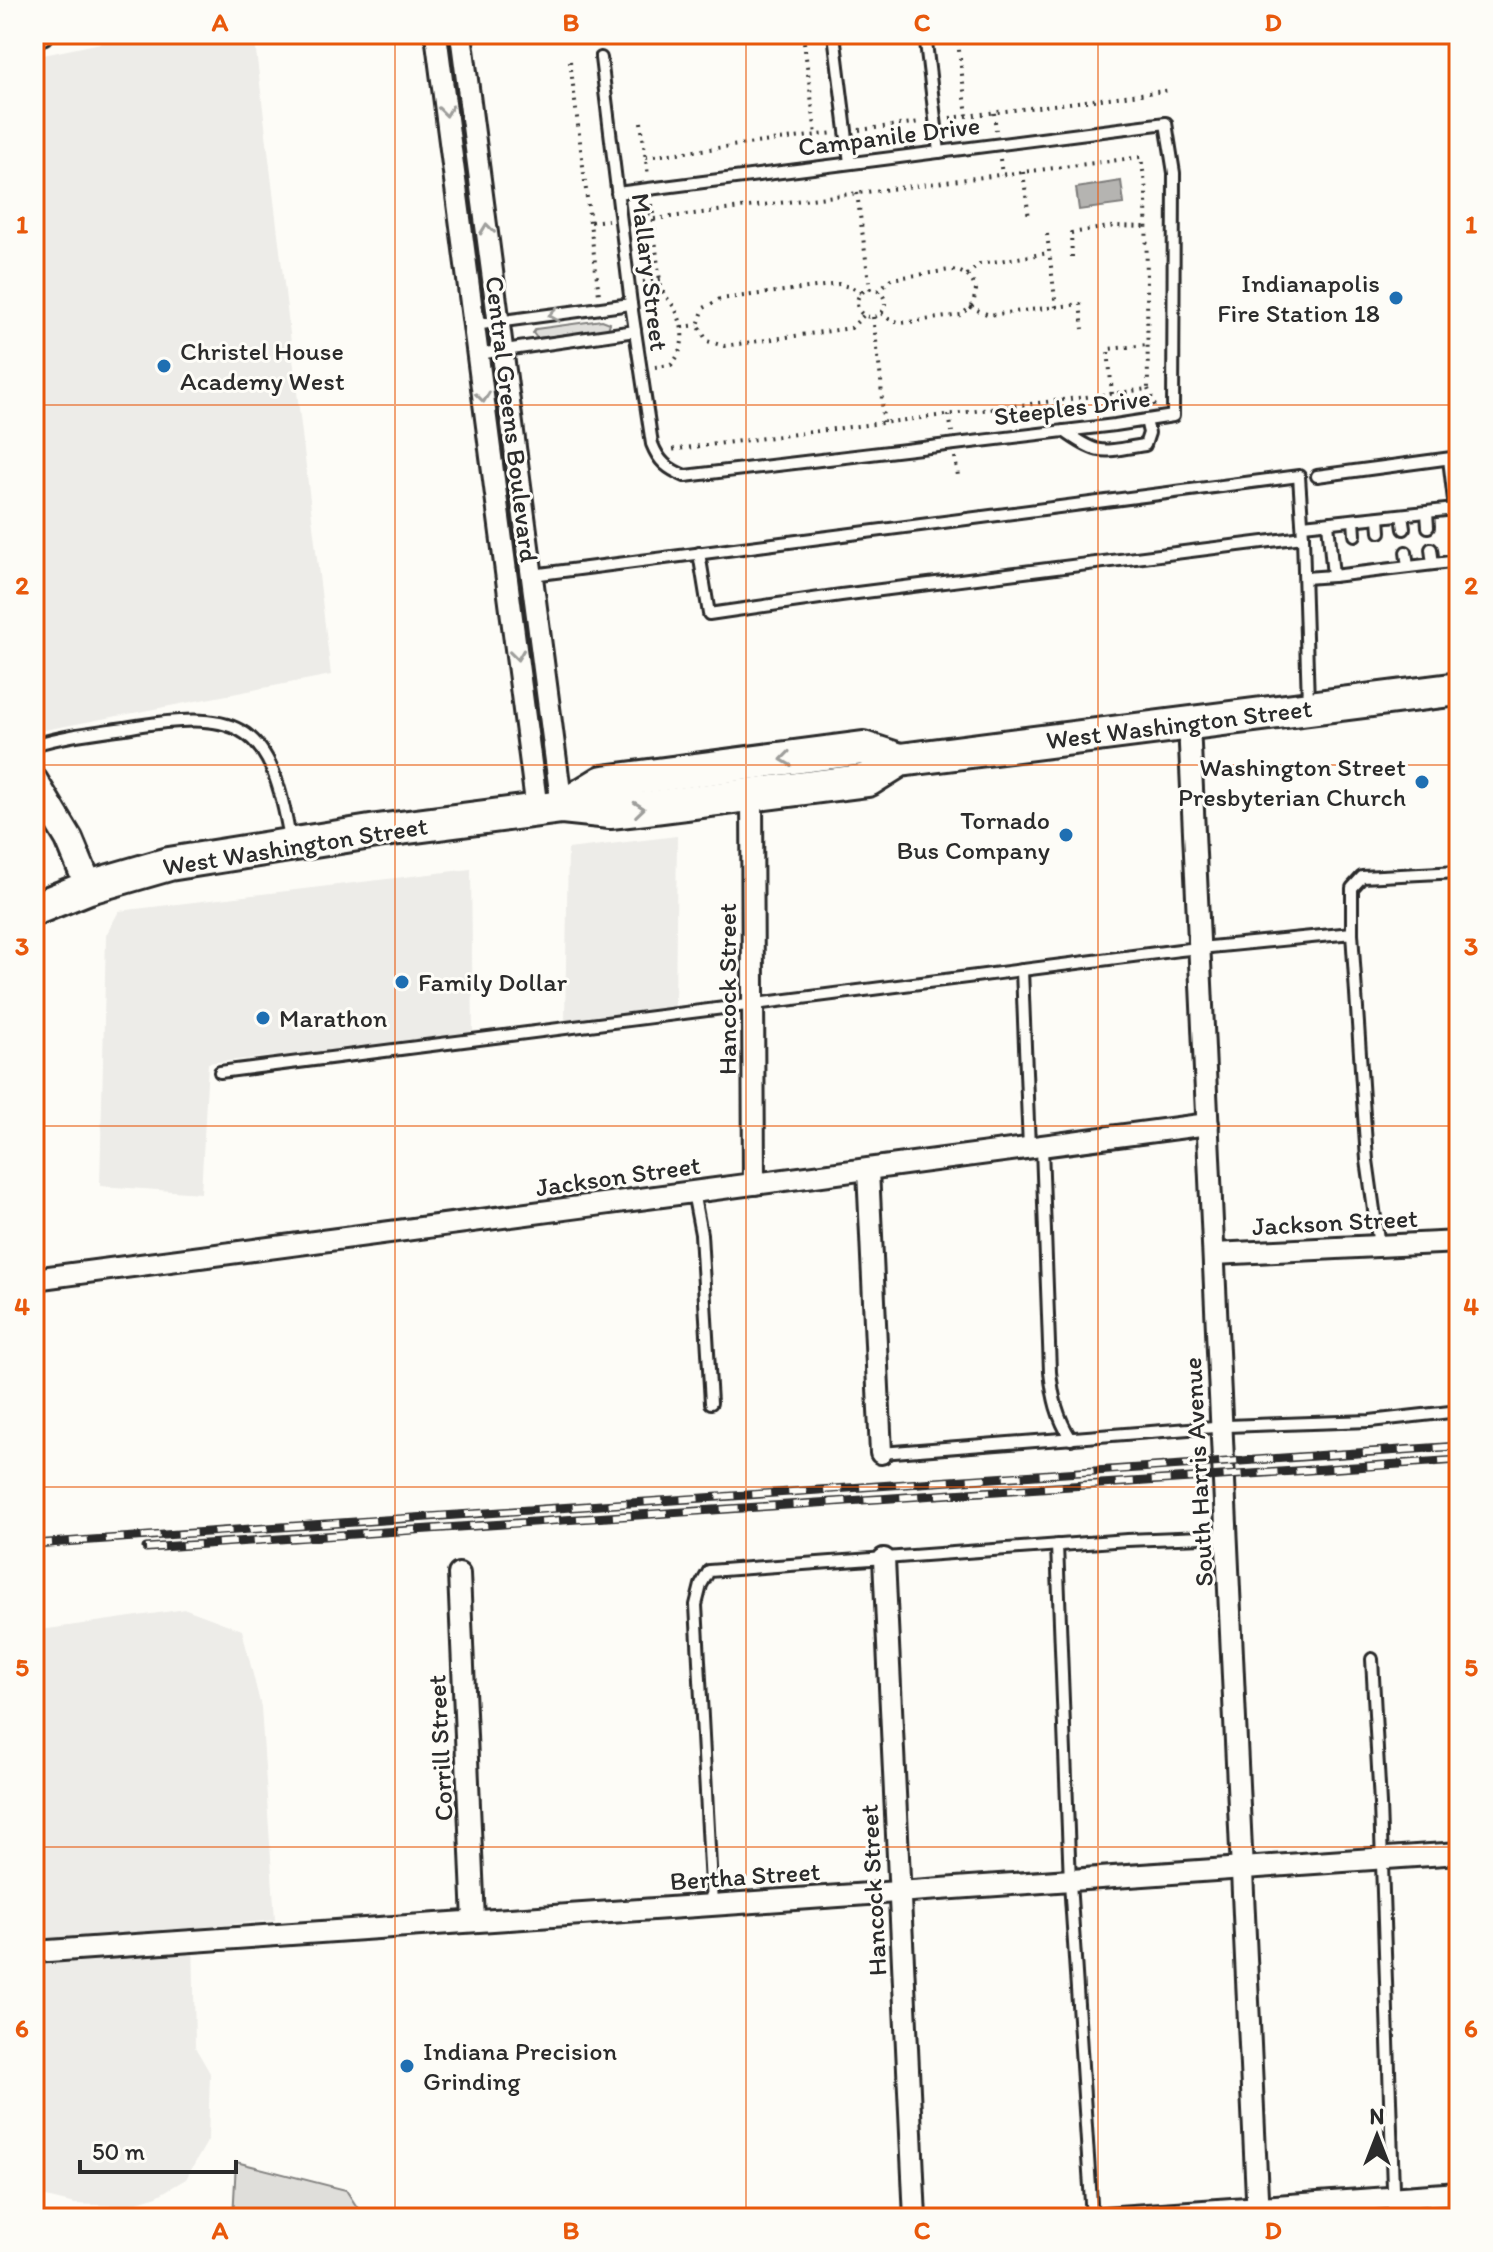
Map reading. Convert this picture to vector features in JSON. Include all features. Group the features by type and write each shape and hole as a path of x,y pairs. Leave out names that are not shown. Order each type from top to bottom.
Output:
{"main road":[{"name":"West Washington Street","path":"34,909 89,887 169,864 377,831 549,808 610,812 868,780 900,760 1459,689"},
{"name":"West Washington Street","path":"549,808 603,782 863,748 900,760"}],"street":[{"path":"34,36 42,34"},
{"name":"Central Greens Boulevard","path":"436,34 478,354 549,808"},
{"name":"Central Greens Boulevard","path":"461,34 532,575 549,808"},
{"name":"South Harris Avenue","path":"1189,724 1258,2213"},
{"path":"34,781 69,839 89,887"},
{"name":"Hancock Street","path":"752,795 754,1184"},
{"name":"Jackson Street","path":"34,1279 1208,1124"},
{"path":"868,1170 881,1453"},
{"name":"Jackson Street","path":"1214,1254 1459,1242"},
{"name":"Hancock Street","path":"884,1559 915,2218"},
{"name":"Corrill Street","path":"459,1574 474,1921"},
{"name":"Bertha Street","path":"34,1952 1459,1853"},
{"path":"1104,2218 1394,2208 1459,2193"}],"lane":[{"path":"834,34 850,163"},
{"path":"925,34 939,152"},
{"name":"Mallary Street","path":"601,58 631,304 652,444 658,459 670,470 685,476"},
{"name":"Campanile Drive","path":"617,193 1166,123"},
{"name":"Steeples Drive","path":"685,476 1173,416 1174,173 1166,123"},
{"path":"474,325 631,304"},
{"path":"478,354 635,331"},
{"path":"1064,431 1091,450 1101,452 1145,445 1149,433 1146,420"},
{"path":"1317,476 1454,458 1459,545"},
{"path":"532,575 1299,476 1308,708"},
{"path":"699,553 709,614 1303,531 1328,523 1455,509"},
{"path":"1427,513 1428,527"},
{"path":"1402,515 1404,529"},
{"path":"1379,518 1380,532"},
{"path":"1354,520 1355,535"},
{"path":"1328,523 1333,576"},
{"path":"1431,549 1433,564"},
{"path":"1406,552 1408,567"},
{"path":"1383,556 1384,570"},
{"path":"1358,559 1359,572"},
{"path":"1305,578 1459,561"},
{"path":"34,745 53,739 159,722 204,719 224,722 251,737 271,762 282,791 291,845"},
{"path":"1379,1246 1367,1160 1352,933 1352,888 1362,877 1459,872"},
{"path":"220,1072 1200,947 1352,933"},
{"path":"1022,970 1050,1372 1054,1405 1060,1423 1071,1439"},
{"path":"693,1192 701,1234 711,1403"},
{"path":"881,1453 1222,1427 1370,1421 1459,1411"},
{"path":"712,1904 696,1605 701,1585 709,1571 1057,1545 1228,1536"},
{"path":"1057,1545 1070,1882 1092,2218"},
{"path":"1372,1659 1394,2208"}],"path":[{"path":"803,34 816,136"},
{"path":"957,34 967,116"},
{"path":"570,61 599,295"},
{"path":"646,157 1172,90"},
{"path":"654,219 1141,157 1146,191 1148,389 670,450 666,442"},
{"path":"1023,172 1029,218"},
{"path":"857,193 870,289"},
{"path":"1072,257 1071,233 1116,226 1146,227"},
{"path":"1047,234 1056,307"},
{"path":"967,275 980,264 1049,253"},
{"path":"878,291 891,279 950,270 967,275 974,282 976,290 970,307 961,315 902,323 881,313"},
{"path":"861,293 839,284 720,299 704,308 698,325 707,341 724,346 851,328 864,315"},
{"path":"870,289 878,291 885,301 881,313 873,317 864,315 857,305 861,293 870,289"},
{"path":"641,370 671,365 682,345 679,316 662,290"},
{"path":"970,307 989,315 1080,304 1083,329"},
{"path":"873,317 883,423"},
{"path":"682,327 698,325"},
{"path":"1112,394 1108,349 1148,345"}],"shaded area":[{"name":"Christel House Academy West","path":"144,34 254,34 331,675 34,732 34,57"},
{"path":"1121,181 1124,204 1079,210 1076,188"},
{"path":"602,320 610,323 608,329 537,338 533,333 536,329"},
{"path":"677,836 675,1010 573,1023 565,1020 568,849"},
{"path":"471,869 473,1036 208,1063 201,1193 100,1186 106,935 119,911"},
{"path":"186,1609 242,1630 261,1707 275,1920 193,1928 195,2047 210,2073 208,2140 186,2179 157,2196 124,2206 75,2204 34,2194 34,1631"},
{"path":"236,2162 346,2190 364,2218 233,2218"}],"railway":[{"path":"34,1544 1459,1446"},
{"path":"146,1548 1459,1460"}],"place":[{"name":"Indianapolis Fire Station 18","path":"1396,298"},
{"name":"Christel House Academy West","path":"164,366"},
{"name":"Washington Street Presbyterian Church","path":"1422,782"},
{"name":"Tornado Bus Company","path":"1066,835"},
{"name":"Family Dollar","path":"402,982"},
{"name":"Marathon","path":"263,1018"},
{"name":"Indiana Precision Grinding","path":"407,2066"}]}
